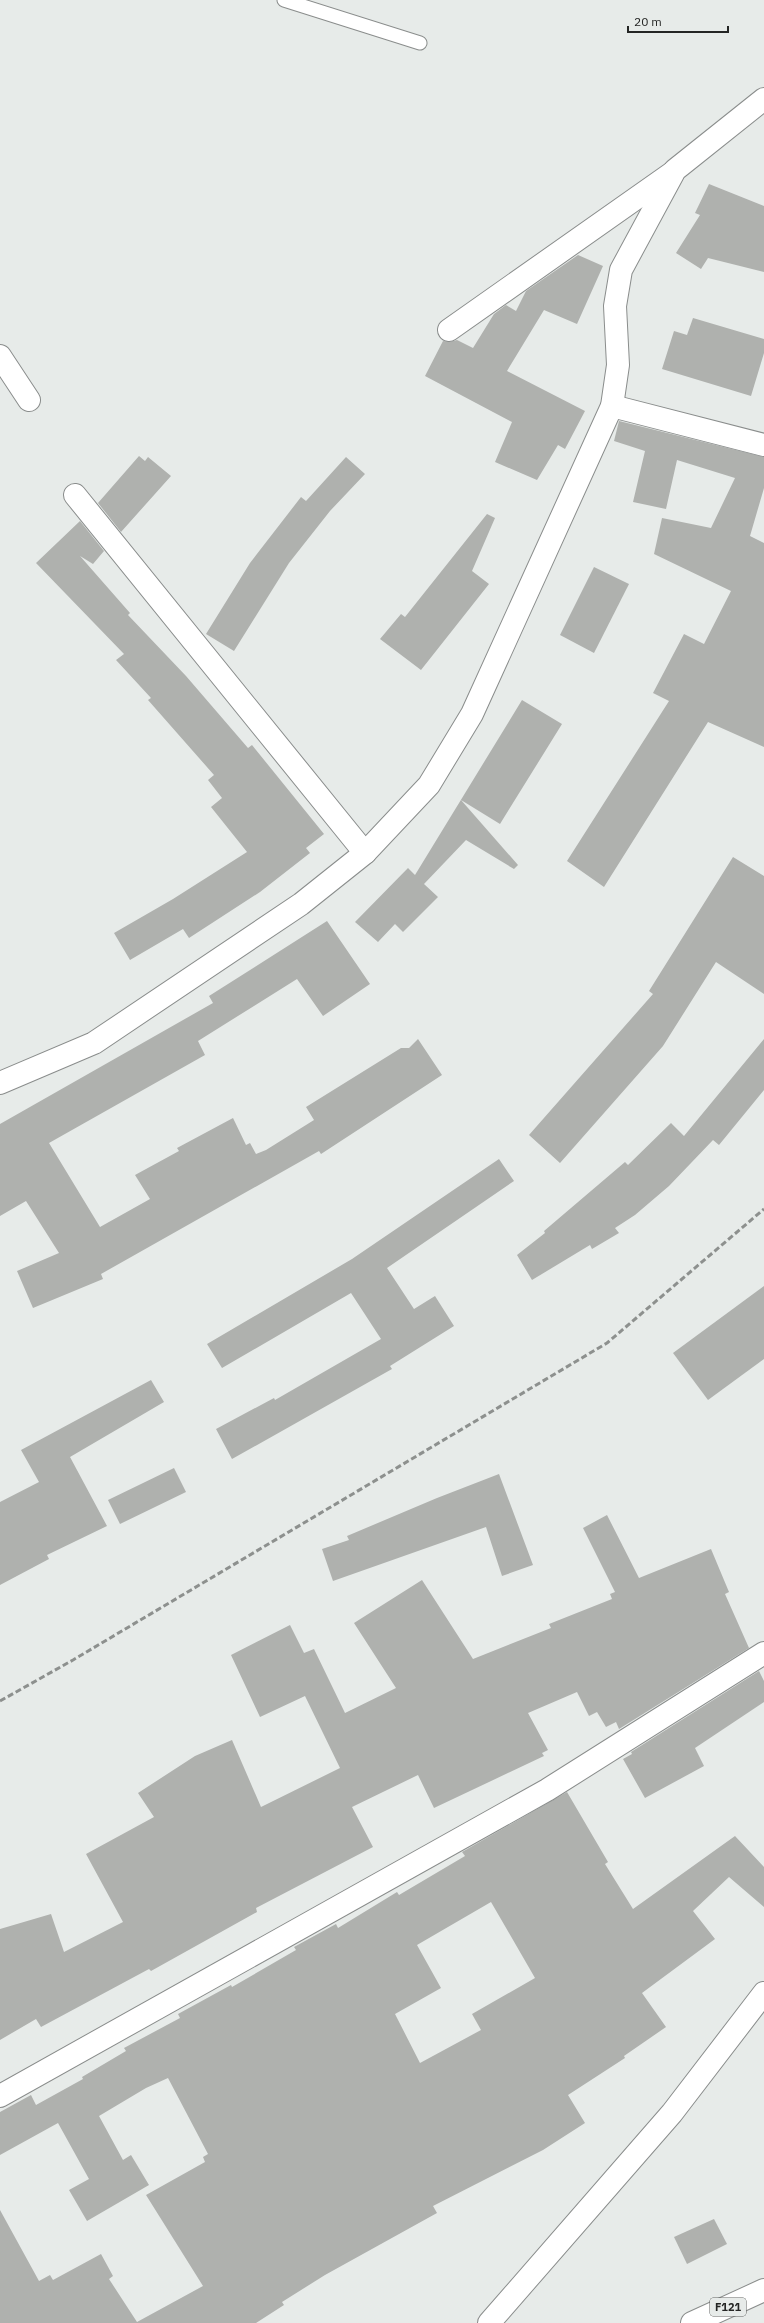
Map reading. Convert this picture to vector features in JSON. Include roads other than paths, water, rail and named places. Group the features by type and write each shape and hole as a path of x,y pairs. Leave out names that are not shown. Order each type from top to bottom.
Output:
{"street":[{"path":"449,330 676,170 764,99"},
{"path":"0,1082 94,1043 301,904 365,853 429,785 472,714 612,406 618,365 615,306 621,270 676,170"},
{"path":"0,356 29,400"},
{"path":"612,406 764,445"},
{"path":"74,495 365,853"},
{"path":"0,2096 547,1790 764,1653"},
{"path":"489,2323 672,2113 764,1993"},
{"name":"F121","path":"692,2323 764,2290"}],"lane":[{"path":"284,0 420,43"}],"railway":[{"path":"0,1701 73,1660 607,1343 764,1209"}]}
